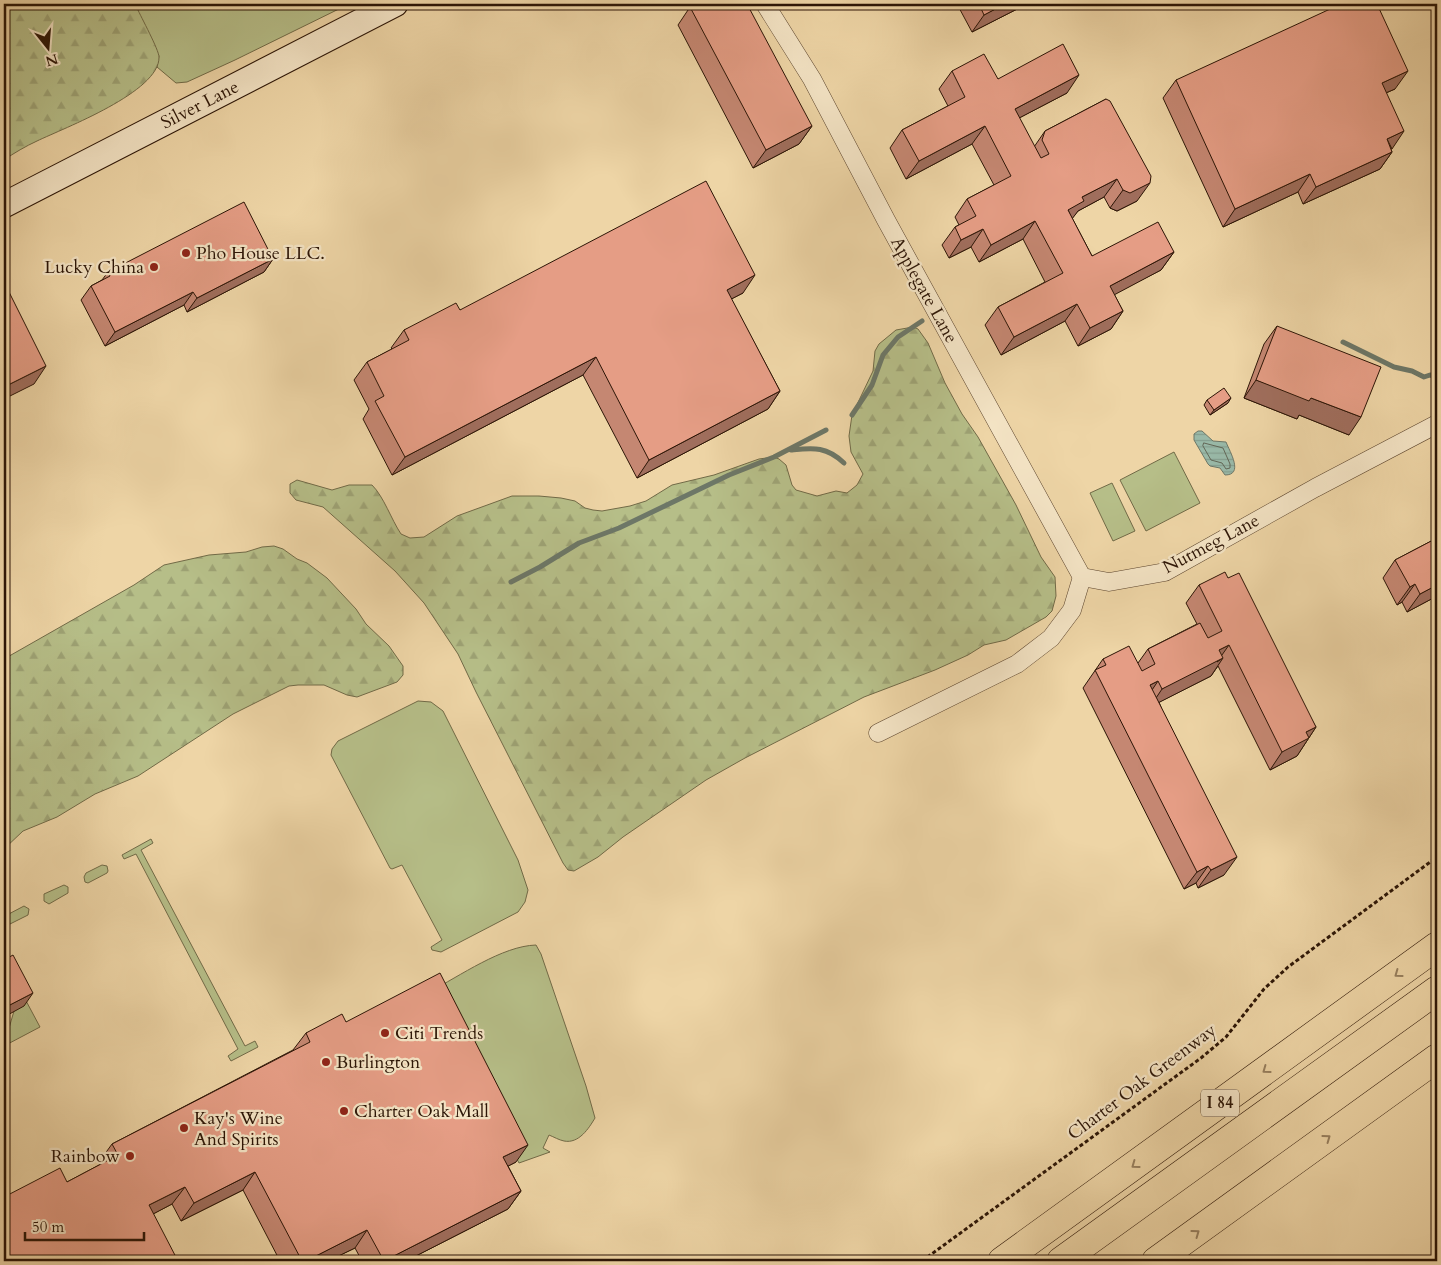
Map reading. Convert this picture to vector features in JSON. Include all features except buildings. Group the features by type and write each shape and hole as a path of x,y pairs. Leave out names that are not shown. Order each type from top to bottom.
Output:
{"highway":[{"name":"I 84","path":"1002,1261 1437,946"},
{"path":"1061,1261 1437,990"},
{"path":"1091,1261 1437,1011"},
{"path":"1156,1261 1437,1058"}],"main road":[{"name":"Silver Lane","path":"4,205 395,4"}],"street":[{"name":"Applegate Lane","path":"765,4 812,79 886,220 1082,577"},
{"name":"Nutmeg Lane","path":"1082,577 1109,582 1165,572 1315,488 1437,424"},
{"path":"878,733 1024,659 1051,638 1072,610 1082,577"}],"path":[{"name":"Charter Oak Greenway","path":"922,1261 1201,1058 1226,1037 1276,977 1437,856"}],"green space":[{"path":"4,4 133,4 137,8 158,53 159,57 155,70 144,83 128,96 88,118 29,145 4,160"},
{"path":"133,4 349,4 187,82 176,83 157,67 159,56"},
{"path":"913,327 918,329 928,343 945,383 1016,505 1041,557 1055,577 1056,596 1052,611 1046,617 1006,640 984,645 968,655 935,670 864,697 745,758 706,780 623,837 598,857 574,871 568,870 563,863 458,654 424,603 395,571 323,507 296,500 290,493 290,484 297,480 332,490 349,485 372,485 401,534 410,538 424,537 457,516 512,496 561,498 575,501 585,508 602,511 646,501 672,485 714,475 759,459 774,457 786,465 792,485 796,490 817,496 836,491 847,493 857,485 863,474 851,452 849,436 852,415 873,371 875,351 879,344 896,330"},
{"path":"1174,452 1200,503 1146,531 1120,480"},
{"path":"1112,483 1135,531 1113,541 1090,493"},
{"path":"274,546 307,563 327,578 356,609 366,624 389,646 403,666 403,675 397,682 357,697 347,695 324,685 289,686 233,714 138,776 95,794 57,817 23,831 4,849 4,659 134,585 164,565 209,555 246,552 262,547"},
{"path":"418,701 431,702 443,711 518,860 528,890 525,902 518,912 441,952 432,950 431,947 442,940 402,865 390,868 331,755 332,749 338,741"},
{"path":"151,839 153,843 141,850 245,1046 255,1041 258,1047 231,1061 228,1056 238,1049 136,854 124,859 122,855"},
{"path":"102,865 107,866 107,873 88,883 85,882 84,877 86,873"},
{"path":"64,885 68,887 68,893 49,904 44,901 44,894"},
{"path":"24,906 29,909 28,915 8,925 5,923 5,916"},
{"path":"536,945 541,954 595,1118 579,1138 564,1141 549,1135 543,1148 550,1152 519,1163 429,992 495,956"},
{"path":"24,997 40,1027 4,1046 4,1038 7,1035 14,1011"}],"water":[{"path":"1202,431 1213,441 1226,442 1235,467 1231,474 1225,475 1220,468 1208,464 1194,440 1194,434"}],"waterway":[{"path":"852,415 872,385 883,355 898,337 922,321"},
{"path":"1343,342 1394,367 1412,371 1424,377 1430,375 1437,377"},
{"path":"511,582 579,543 619,528 729,475 774,457 826,430"},
{"path":"791,450 819,449 837,457 844,463"}],"place":[{"name":"Pho House LLC.","path":"186,253"},
{"name":"Lucky China","path":"154,267"},
{"name":"Citi Trends","path":"385,1033"},
{"name":"Burlington","path":"326,1062"},
{"name":"Charter Oak Mall","path":"344,1111"},
{"name":"Kay's Wine And Spirits","path":"184,1128"},
{"name":"Rainbow","path":"130,1156"}]}
